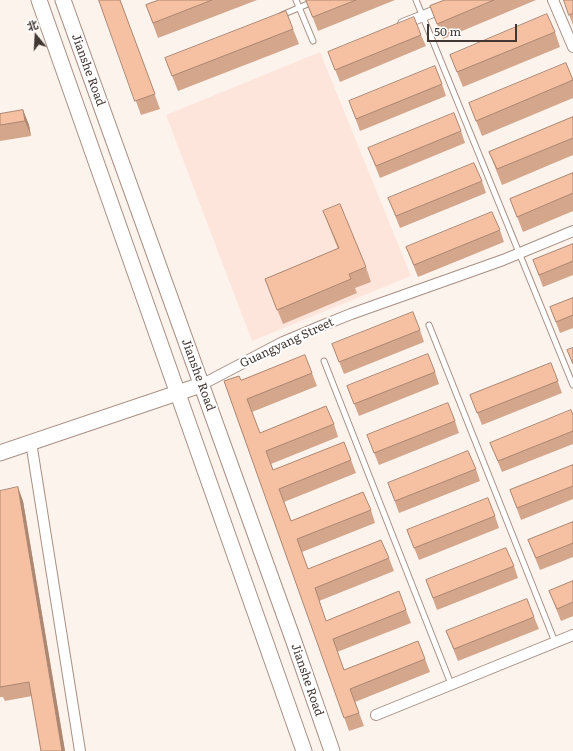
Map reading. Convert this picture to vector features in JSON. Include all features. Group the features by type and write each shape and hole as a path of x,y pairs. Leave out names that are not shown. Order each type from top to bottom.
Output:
{"street":[{"name":"Jianshe Road","path":"39,0 304,751"},
{"name":"Jianshe Road","path":"63,0 332,751"},
{"path":"394,28 463,0"},
{"path":"553,0 573,47"},
{"name":"Guangyang Street","path":"0,453 201,385 283,342 333,321 520,253 573,231"},
{"path":"31,442 80,751"},
{"path":"376,714 573,635"}],"lane":[{"path":"296,0 313,41"},
{"path":"278,16 317,0"},
{"path":"416,0 573,385"},
{"path":"428,325 555,642"},
{"path":"324,361 451,684"}],"shaded area":[{"path":"320,52 411,276 252,341 166,115"}],"building":[{"path":"99,0 120,0 155,94 135,101"},
{"path":"159,0 212,0 153,23 146,5"},
{"path":"306,0 356,0 313,17"},
{"path":"445,0 494,0 437,24 430,6"},
{"path":"564,0 573,0 573,13 569,15"},
{"path":"286,11 293,29 172,76 165,58"},
{"path":"547,14 555,32 457,72 450,55"},
{"path":"414,17 421,35 335,70 328,52"},
{"path":"566,63 573,80 476,121 469,103"},
{"path":"435,66 442,84 356,119 349,101"},
{"path":"23,110 25,121 0,125 0,114"},
{"path":"454,113 461,131 376,166 368,148"},
{"path":"573,117 573,138 497,169 489,152"},
{"path":"474,163 482,181 396,216 388,198"},
{"path":"573,173 573,193 517,217 510,199"},
{"path":"340,204 366,267 349,274 351,279 277,310 265,279 339,248 323,211"},
{"path":"492,212 500,230 414,265 406,247"},
{"path":"573,244 573,261 539,275 533,260"},
{"path":"573,298 573,315 556,322 550,307"},
{"path":"413,312 420,330 339,362 332,344"},
{"path":"573,348 573,364 567,350"},
{"path":"428,354 435,372 354,404 347,386"},
{"path":"305,355 312,373 247,399 260,433 326,406 334,424 266,451 273,470 344,442 351,460 279,489 291,521 363,492 371,510 297,539 308,569 381,540 389,558 315,588 326,621 399,591 406,610 333,639 344,670 418,641 425,659 350,689 359,713 344,718 224,381 239,376 241,380"},
{"path":"551,363 558,381 477,413 470,395"},
{"path":"448,403 455,421 374,453 367,435"},
{"path":"571,410 573,415 573,431 498,461 490,443"},
{"path":"468,451 476,469 395,501 388,483"},
{"path":"573,465 573,486 517,508 510,490"},
{"path":"18,487 62,751 41,751 29,682 0,687 0,491"},
{"path":"488,498 495,516 414,548 407,530"},
{"path":"573,522 573,543 536,558 528,540"},
{"path":"506,548 514,566 433,598 426,580"},
{"path":"573,581 573,602 557,609 549,591"},
{"path":"527,599 534,617 454,649 446,631"}]}
